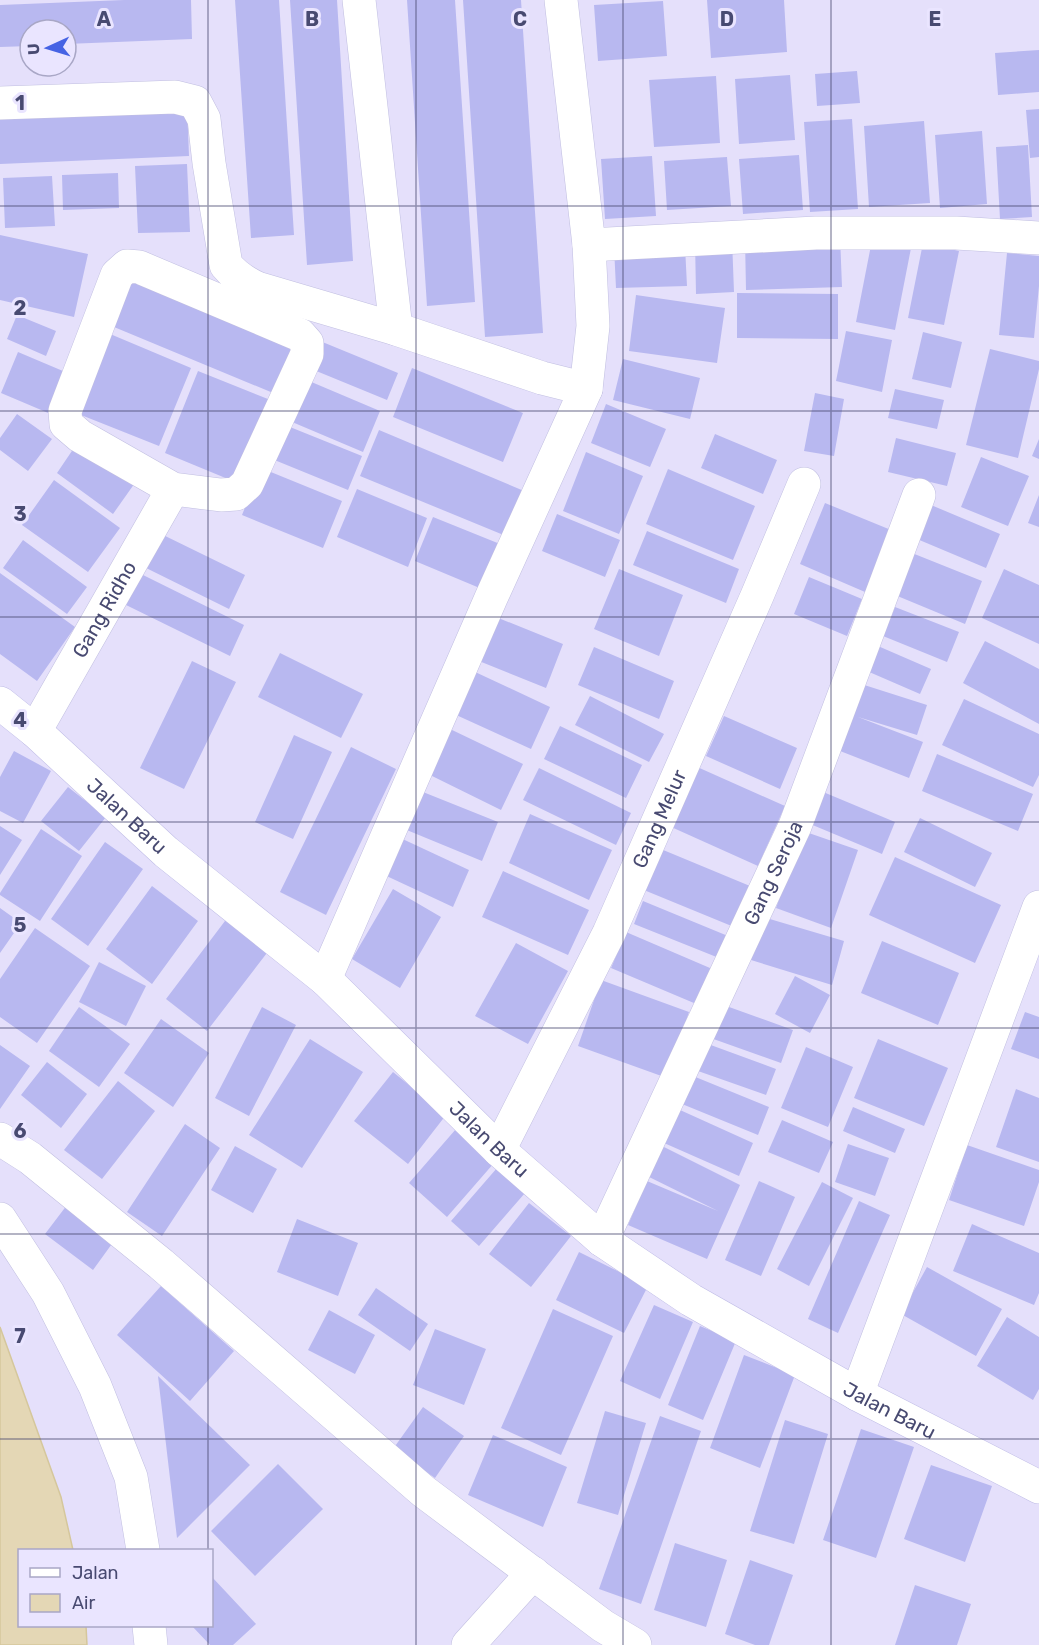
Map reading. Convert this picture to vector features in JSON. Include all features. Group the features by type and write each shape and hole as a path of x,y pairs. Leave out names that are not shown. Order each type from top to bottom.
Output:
{"street":[{"path":"359,0 396,329"},
{"path":"325,979 491,598 586,389 593,326 589,245 561,0"},
{"path":"0,103 175,97 195,102 204,118 210,173 226,264 235,275 257,288 396,329 542,378 586,389"},
{"path":"589,245 816,233 956,233 1039,238"},
{"path":"127,266 139,267 300,335 307,343 307,354 242,490 236,494 221,495 173,489 80,436 70,429 65,418 65,411 117,275 127,266"},
{"name":"Gang Melur","path":"499,1150 609,933 804,484"},
{"name":"Gang Ridho","path":"35,731 173,489"},
{"name":"Gang Seroja","path":"602,1240 795,826 919,495"},
{"name":"Jalan Baru","path":"0,703 35,731 166,852 325,979 499,1150 602,1240 691,1300 856,1394 1039,1487"},
{"path":"856,1394 1039,906"},
{"path":"0,1139 30,1158 161,1264 423,1491 603,1626 635,1645"},
{"path":"0,1219 48,1293 95,1386 131,1477 143,1549"},
{"path":"468,1645 533,1573"},
{"path":"149,1627 150,1645"}],"water":[{"path":"0,1327 61,1497 73,1549 18,1549 18,1627 86,1627 87,1645 0,1645"}],"building":[{"path":"191,0 192,39 78,44 78,18 18,18 18,46 0,47 0,5"},
{"path":"235,0 279,0 294,235 251,238"},
{"path":"290,0 337,0 353,261 307,265"},
{"path":"407,0 455,0 475,302 427,306"},
{"path":"463,0 521,0 543,333 485,337"},
{"path":"707,0 784,0 787,52 711,58"},
{"path":"663,1 667,56 598,61 594,5"},
{"path":"1039,50 1039,92 998,95 995,53"},
{"path":"857,71 860,103 817,106 815,74"},
{"path":"790,75 795,140 739,144 735,79"},
{"path":"716,76 720,143 654,147 649,80"},
{"path":"187,105 189,156 0,164 0,112"},
{"path":"1039,109 1039,157 1030,158 1026,110"},
{"path":"852,119 858,209 810,212 804,122"},
{"path":"924,121 930,203 869,207 864,126"},
{"path":"982,131 987,204 940,208 935,135"},
{"path":"1028,145 1032,217 1000,219 996,147"},
{"path":"799,155 803,210 743,214 739,159"},
{"path":"652,156 656,216 605,219 601,159"},
{"path":"727,157 731,206 667,210 664,161"},
{"path":"187,164 190,232 138,233 135,166"},
{"path":"118,173 119,208 63,210 62,175"},
{"path":"52,176 55,226 5,228 3,178"},
{"path":"0,235 88,254 74,317 0,300"},
{"path":"873,235 912,243 895,330 856,322"},
{"path":"840,236 842,287 746,290 745,239"},
{"path":"732,239 734,292 696,294 695,240"},
{"path":"923,243 959,251 944,325 908,318"},
{"path":"685,246 687,286 616,288 614,247"},
{"path":"1007,253 1039,256 1039,286 1034,338 999,335"},
{"path":"134,277 298,345 278,395 114,327"},
{"path":"737,293 838,294 838,339 737,338"},
{"path":"636,295 725,308 717,363 629,351"},
{"path":"17,315 56,331 46,356 7,339"},
{"path":"103,331 191,368 159,446 71,411"},
{"path":"846,331 892,340 882,392 836,381"},
{"path":"923,332 962,342 951,388 912,379"},
{"path":"320,341 398,373 387,400 309,368"},
{"path":"990,349 1039,361 1018,458 966,445"},
{"path":"18,352 70,374 53,415 1,393"},
{"path":"623,359 700,378 690,419 613,400"},
{"path":"412,368 523,413 503,462 393,417"},
{"path":"198,371 273,401 240,484 165,453"},
{"path":"302,378 380,411 363,452 285,419"},
{"path":"895,389 944,400 937,429 888,418"},
{"path":"815,393 844,399 834,456 804,451"},
{"path":"606,404 666,429 650,467 591,443"},
{"path":"17,414 52,439 28,471 0,450 0,438"},
{"path":"285,425 362,456 348,490 272,459"},
{"path":"379,430 524,491 506,536 360,476"},
{"path":"715,434 777,460 763,494 701,468"},
{"path":"896,438 956,453 947,486 888,472"},
{"path":"80,439 137,480 113,514 57,473"},
{"path":"1039,439 1039,459 1032,456"},
{"path":"586,452 643,476 619,534 563,511"},
{"path":"981,457 1029,476 1008,526 961,507"},
{"path":"261,468 342,501 323,548 242,515"},
{"path":"668,469 755,506 733,560 646,524"},
{"path":"54,480 120,528 88,572 22,525"},
{"path":"357,489 427,518 408,567 337,537"},
{"path":"1039,495 1039,527 1028,523"},
{"path":"825,503 891,530 865,592 800,564"},
{"path":"931,505 1000,534 986,568 917,539"},
{"path":"557,514 620,540 605,577 542,551"},
{"path":"433,517 500,544 482,589 415,561"},
{"path":"155,531 245,575 229,609 138,564"},
{"path":"647,531 739,569 726,603 633,565"},
{"path":"23,540 87,587 67,614 3,568"},
{"path":"912,553 982,581 965,624 895,595"},
{"path":"619,569 683,595 659,656 594,629"},
{"path":"1004,569 1039,585 1039,644 982,618"},
{"path":"0,573 75,627 37,681 0,654"},
{"path":"141,574 244,625 230,656 126,605"},
{"path":"809,577 862,599 847,636 794,614"},
{"path":"895,607 959,632 947,662 883,636"},
{"path":"491,615 563,644 546,688 474,659"},
{"path":"985,641 1039,669 1039,724 963,683"},
{"path":"871,643 931,669 920,694 860,668"},
{"path":"594,647 674,681 659,719 578,685"},
{"path":"280,653 363,694 341,738 258,697"},
{"path":"192,661 236,682 184,789 140,768"},
{"path":"473,671 550,707 531,749 454,714"},
{"path":"858,683 927,705 917,735 858,717 923,742 909,778 835,749"},
{"path":"590,696 664,734 649,762 575,725"},
{"path":"964,699 1039,734 1039,775 1033,787 942,745"},
{"path":"724,716 797,748 780,789 706,756"},
{"path":"560,726 642,765 626,798 544,759"},
{"path":"450,729 523,764 501,810 428,774"},
{"path":"294,735 332,752 293,839 255,822"},
{"path":"351,747 396,769 326,915 280,892"},
{"path":"14,751 51,771 23,823 0,811 0,777"},
{"path":"937,754 1033,794 1018,831 922,791"},
{"path":"695,766 785,806 758,866 669,826"},
{"path":"539,768 631,813 616,845 523,800"},
{"path":"68,787 106,817 79,851 41,821"},
{"path":"413,788 498,822 482,861 397,826"},
{"path":"816,789 895,822 882,854 803,821"},
{"path":"530,814 612,850 589,900 509,863"},
{"path":"920,818 992,853 975,887 904,852"},
{"path":"0,826 22,840 0,875"},
{"path":"41,829 82,856 40,921 0,893"},
{"path":"803,831 858,850 831,928 776,908"},
{"path":"394,835 469,870 453,907 378,872"},
{"path":"105,842 143,869 88,946 51,919"},
{"path":"656,847 750,886 734,927 639,888"},
{"path":"895,857 1001,905 975,963 869,915"},
{"path":"503,871 589,910 568,955 482,917"},
{"path":"152,886 198,921 152,984 106,949"},
{"path":"393,889 441,917 400,988 352,959"},
{"path":"643,901 728,936 719,958 634,924"},
{"path":"0,908 21,923 0,953"},
{"path":"228,917 270,949 207,1031 166,999"},
{"path":"763,917 844,941 832,985 751,960"},
{"path":"35,928 90,966 37,1043 0,1017 0,979"},
{"path":"626,932 717,971 701,1006 611,968"},
{"path":"882,941 959,973 938,1025 861,993"},
{"path":"516,943 568,971 528,1044 475,1016"},
{"path":"99,962 146,986 126,1026 79,1002"},
{"path":"795,976 830,995 810,1033 775,1014"},
{"path":"601,980 689,1012 667,1078 578,1046"},
{"path":"718,1003 793,1030 781,1063 705,1036"},
{"path":"79,1007 130,1044 99,1087 49,1051"},
{"path":"262,1007 296,1025 249,1116 215,1098"},
{"path":"1025,1012 1039,1017 1039,1059 1011,1049"},
{"path":"161,1019 209,1053 173,1107 124,1073"},
{"path":"310,1039 363,1072 302,1168 249,1135"},
{"path":"878,1039 948,1068 924,1126 854,1098"},
{"path":"708,1044 776,1069 766,1095 698,1071"},
{"path":"0,1045 30,1066 0,1109"},
{"path":"806,1047 853,1067 828,1127 781,1108"},
{"path":"47,1062 87,1094 61,1128 21,1095"},
{"path":"393,1072 446,1115 408,1164 354,1121"},
{"path":"693,1076 769,1107 758,1135 682,1104"},
{"path":"118,1081 155,1111 102,1179 64,1150"},
{"path":"1016,1089 1039,1098 1039,1162 996,1147"},
{"path":"669,1105 753,1143 739,1176 655,1139"},
{"path":"853,1107 905,1129 895,1153 843,1131"},
{"path":"782,1120 833,1142 819,1173 768,1152"},
{"path":"185,1124 220,1148 162,1236 127,1212"},
{"path":"456,1129 494,1163 447,1217 409,1183"},
{"path":"656,1143 740,1185 707,1259 628,1225 647,1181 718,1211 641,1173"},
{"path":"848,1144 889,1158 875,1196 835,1182"},
{"path":"967,1145 1039,1170 1039,1182 1024,1226 949,1200"},
{"path":"235,1146 277,1169 253,1213 211,1190"},
{"path":"497,1168 525,1193 479,1246 451,1221"},
{"path":"759,1181 795,1197 761,1276 725,1260"},
{"path":"822,1182 853,1198 809,1286 777,1269"},
{"path":"859,1201 890,1215 838,1333 808,1319"},
{"path":"529,1203 571,1236 531,1287 489,1254"},
{"path":"67,1205 114,1241 93,1270 45,1234"},
{"path":"297,1219 358,1243 338,1296 277,1272"},
{"path":"972,1224 1039,1253 1039,1293 1034,1305 953,1271"},
{"path":"579,1252 648,1286 624,1333 556,1300"},
{"path":"927,1267 1002,1309 976,1356 901,1314"},
{"path":"161,1286 234,1351 190,1401 117,1335"},
{"path":"376,1288 428,1324 410,1351 358,1315"},
{"path":"654,1305 693,1322 660,1399 620,1381"},
{"path":"553,1309 613,1336 561,1455 501,1428"},
{"path":"329,1310 375,1335 355,1374 308,1350"},
{"path":"1007,1317 1039,1337 1039,1389 1033,1400 977,1366"},
{"path":"700,1326 736,1341 703,1420 668,1405"},
{"path":"435,1329 486,1349 464,1405 413,1385"},
{"path":"744,1355 795,1375 760,1468 710,1448"},
{"path":"158,1376 250,1465 177,1538"},
{"path":"423,1407 464,1436 435,1478 393,1449"},
{"path":"605,1411 646,1423 618,1515 577,1503"},
{"path":"660,1416 701,1431 641,1604 599,1589"},
{"path":"785,1420 828,1434 794,1544 750,1531"},
{"path":"861,1429 914,1447 876,1558 823,1540"},
{"path":"493,1435 567,1467 543,1527 468,1495"},
{"path":"278,1464 323,1509 255,1576 211,1531"},
{"path":"931,1465 992,1486 965,1562 904,1539"},
{"path":"675,1543 727,1560 706,1627 654,1610"},
{"path":"750,1560 793,1575 769,1645 755,1645 725,1634"},
{"path":"213,1578 256,1624 233,1645 210,1645 193,1627 213,1627"},
{"path":"915,1585 971,1604 957,1645 895,1645"}]}
